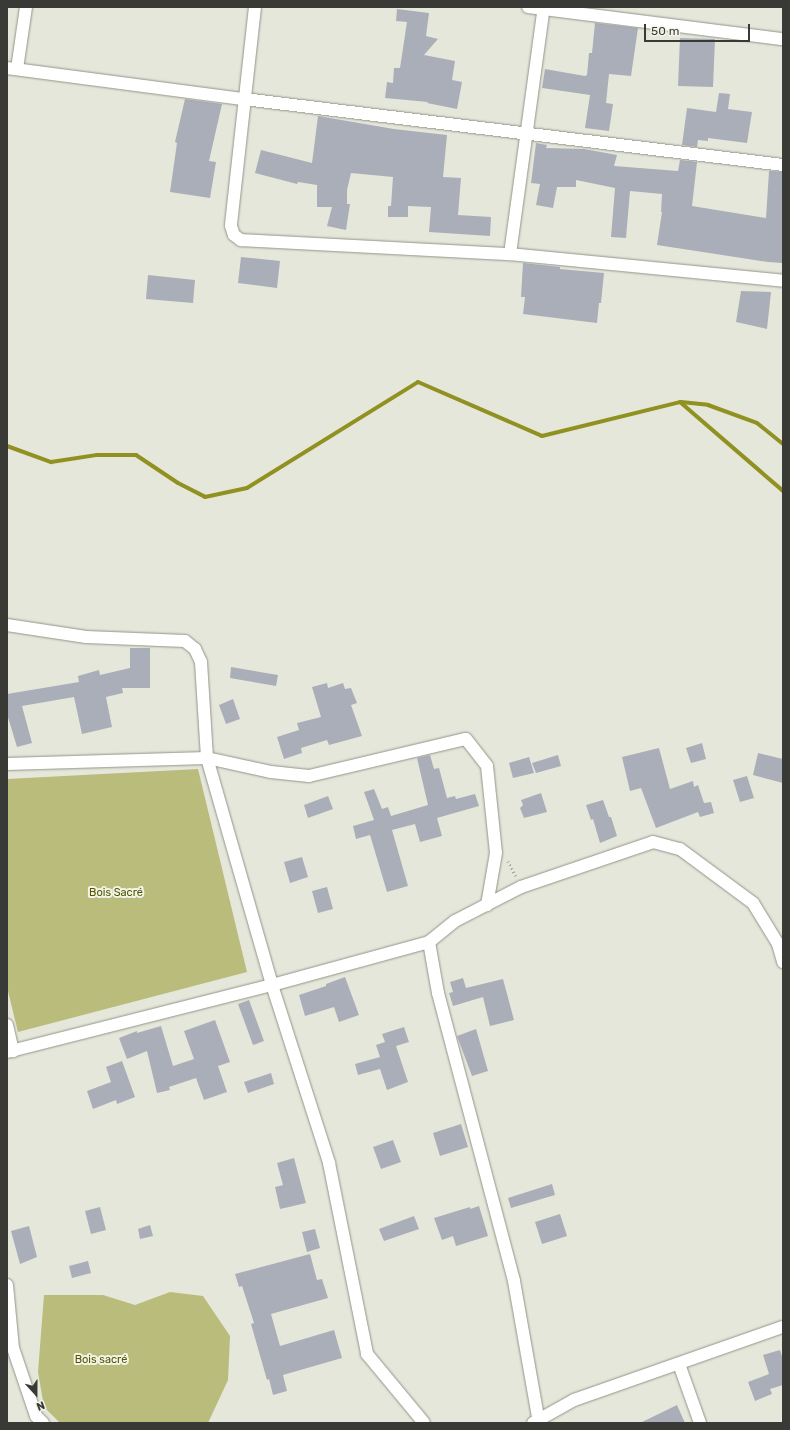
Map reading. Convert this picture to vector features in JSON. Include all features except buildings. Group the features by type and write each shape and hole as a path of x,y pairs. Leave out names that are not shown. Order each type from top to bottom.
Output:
{"street":[{"path":"26,7 12,68 244,99 783,165"},
{"path":"255,7 231,226 234,235 241,240 510,254 783,281"},
{"path":"528,7 783,39"},
{"path":"510,254 544,8"},
{"path":"7,625 86,638 185,641 195,649 201,662 207,758 272,985 329,1163 367,1354 424,1423"},
{"path":"7,764 207,758 271,772 309,776 466,739 487,766 496,853 487,905"},
{"path":"7,1025 10,1051 272,985 430,942 455,921 521,887 652,842 680,848 754,903 778,944 783,962"},
{"path":"430,942 438,993 514,1281 537,1422 574,1400 783,1327"},
{"path":"7,1285 13,1348 36,1416 43,1423"},
{"path":"680,1364 700,1423"}],"path":[{"path":"496,853 510,862 521,887"}],"green space":[{"name":"Bois Sacré","path":"198,769 247,972 18,1032 7,987 7,779"},
{"name":"Bois sacré","path":"170,1292 203,1296 230,1336 228,1380 208,1423 60,1423 44,1407 38,1372 44,1295 103,1295 135,1305"}],"waterway":[{"path":"7,446 51,462 97,455 136,455 178,483 205,497 247,488 418,382 542,436 680,402 783,491"},
{"path":"681,402 708,405 757,423 783,444"}]}
